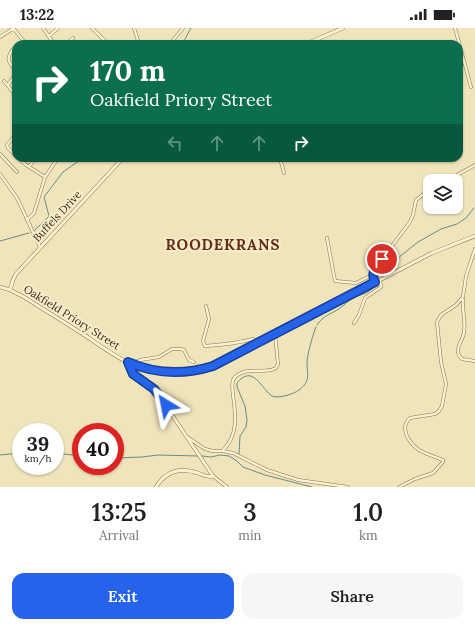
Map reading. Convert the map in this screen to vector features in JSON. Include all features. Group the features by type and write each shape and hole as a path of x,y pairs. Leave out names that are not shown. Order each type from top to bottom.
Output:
{"street":[{"path":"0,37 13,28 23,40"},
{"path":"43,28 52,40"},
{"path":"49,36 58,28"},
{"path":"92,28 104,40"},
{"path":"134,28 138,40"},
{"path":"173,40 183,28"},
{"path":"315,40 343,28"},
{"path":"455,28 458,40"},
{"path":"12,51 8,60 12,66"},
{"path":"463,58 471,88"},
{"path":"8,85 12,78"},
{"path":"4,81 12,90"},
{"path":"12,139 7,146 12,152"},
{"path":"0,154 17,172"},
{"path":"23,162 45,177"},
{"path":"29,167 32,162"},
{"path":"27,220 34,213 45,177 55,162"},
{"name":"Buffels Drive","path":"10,290 14,278 118,162"},
{"path":"281,162 284,173"},
{"path":"459,174 475,165"},
{"path":"0,174 1,179 17,198 40,248"},
{"path":"375,282 373,278 376,267 410,222 416,200 423,194"},
{"name":"Oakfield Priory Street","path":"0,287 24,297 132,364 158,371 179,373 191,372 222,362 442,248 475,236"},
{"path":"326,238 335,281 356,282 368,277 373,278"},
{"path":"475,248 466,276 462,308 465,330 458,348 458,353 462,359 475,361"},
{"path":"354,323 359,315 365,298 381,287 380,280"},
{"path":"399,487 417,478 433,473 442,463 443,460 416,448 406,435 405,425 411,417 435,414 442,406 446,384 441,362 437,322 441,314 456,305 463,297"},
{"path":"206,306 209,319 204,336 204,345 223,345 238,341 245,342 253,339 258,343"},
{"path":"223,451 231,440 235,427 236,418 232,388 233,380 246,372 258,370 270,371 276,368 278,364 275,334"},
{"path":"132,364 140,360 159,357 168,350 178,349 184,350 189,360 194,362"},
{"path":"128,362 136,377 150,385 158,394 213,476 227,487"},
{"path":"186,437 205,449 233,453 267,470 298,480 348,487"},
{"path":"156,487 160,480 166,475 178,470 192,472 208,477 213,476"}],"waterway":[{"path":"185,40 191,28"},
{"path":"35,230 49,216 44,197 63,172 77,162"},
{"path":"377,277 377,275 418,242 441,229 457,224 466,218 474,208"},
{"path":"0,241 29,233"},
{"path":"317,325 325,317 342,307 351,299 368,292 375,285"},
{"path":"239,454 240,436 246,427 247,420 245,406 237,387 237,383 243,378 248,376 252,377 257,380 268,393 275,397 286,396 299,390 307,381 308,355 316,327"},
{"path":"0,455 12,454"},
{"path":"64,454 72,455"},
{"path":"124,458 158,455 198,456"},
{"path":"202,456 229,456 243,467 265,475 312,487"}],"district":[{"name":"ROODEKRANS","path":"223,245"}],"route":[{"path":"166,405 150,385 133,374 128,362 148,370 179,373 191,372 213,366 375,282 372,275 382,259"}]}
